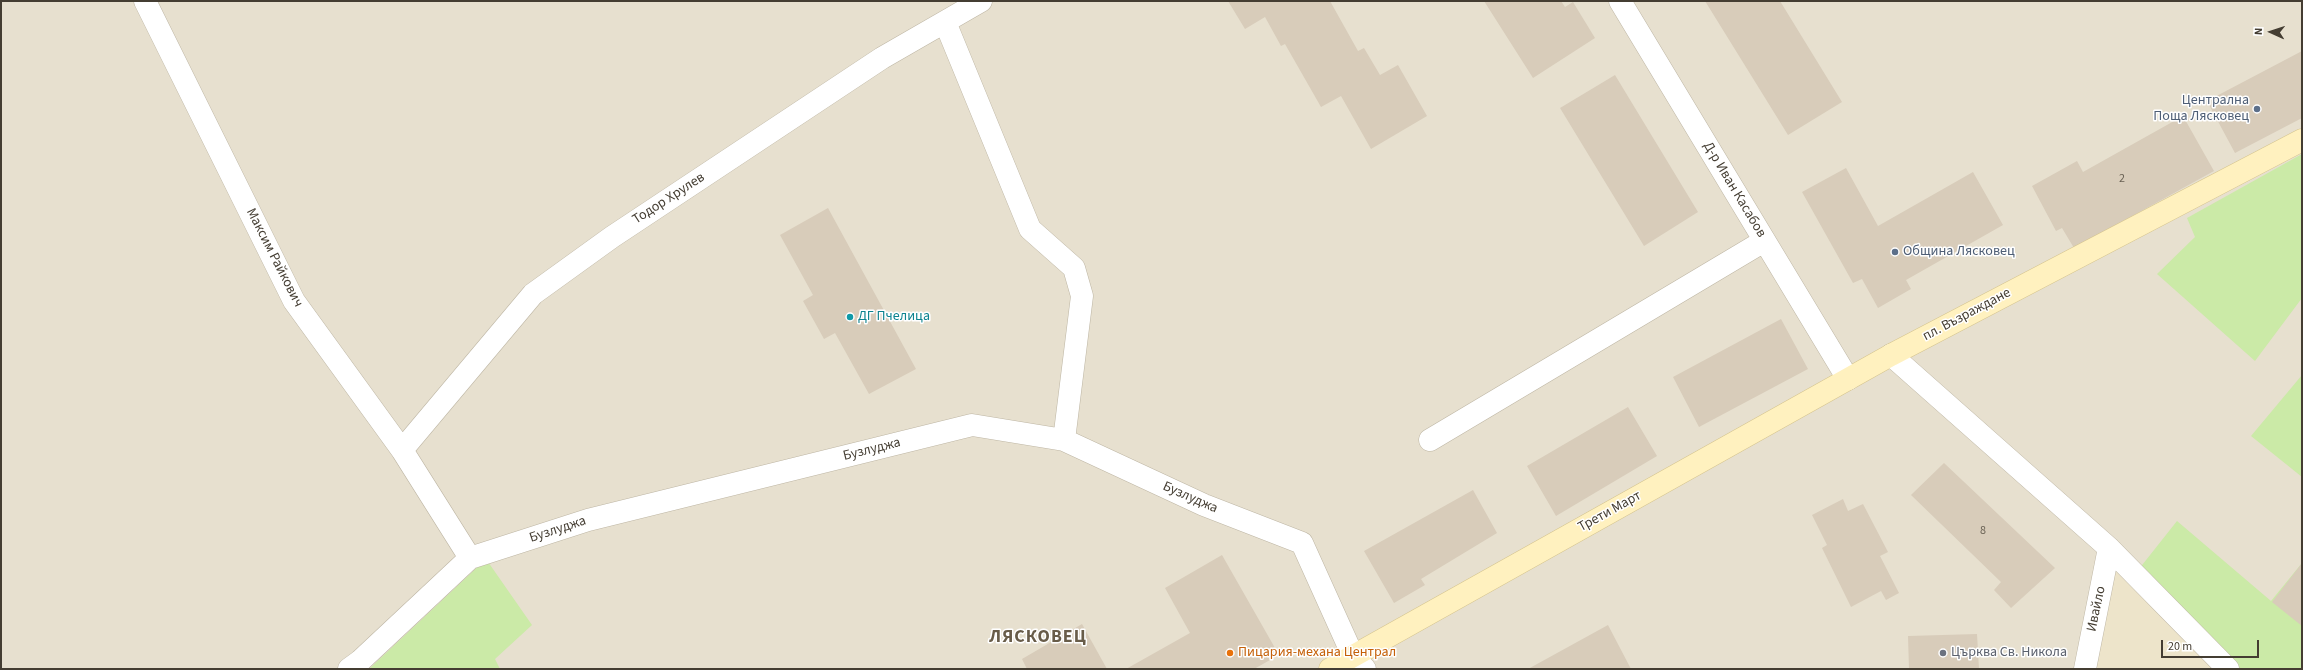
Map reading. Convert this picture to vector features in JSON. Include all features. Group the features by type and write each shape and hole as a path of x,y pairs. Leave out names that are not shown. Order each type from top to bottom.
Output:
{"street":[{"name":"Максим Райкович","path":"145,1 294,301 402,450 470,558"},
{"name":"Тодор Хрулев","path":"402,450 533,294 612,237 849,80 981,1"},
{"name":"Д-р Иван Касабов","path":"1620,1 1848,379"},
{"path":"945,22 1030,228 1074,268 1082,296 1064,440"},
{"name":"пл. Възраждане","path":"1891,355 2302,140"},
{"path":"1430,440 1764,241"},
{"path":"1891,355 2109,548 2228,669"},
{"name":"Трети Март","path":"1330,669 1359,662 1891,355"},
{"name":"Бузлуджа","path":"349,669 360,661 470,558 588,520 972,425 1064,440 1204,505 1302,543 1359,662"},
{"name":"Ивайло","path":"2085,669 2109,548"}],"shaded area":[{"path":"1,1 2302,1 2302,669 1,669"},
{"path":"2114,553 2228,669 2092,669"}],"green space":[{"path":"2302,154 2302,298 2255,361 2157,274 2195,237 2187,218"},
{"path":"2302,375 2302,477 2251,436"},
{"path":"2177,521 2271,601 2302,563 2302,669 2228,669 2135,574"},
{"path":"486,559 532,625 495,659 500,669 369,669"}],"building":[{"path":"1228,1 1330,1 1358,51 1364,48 1380,75 1398,65 1427,116 1371,149 1341,96 1321,107 1285,44 1281,46 1265,17 1245,29"},
{"path":"1484,1 1561,1 1565,7 1573,2 1595,38 1533,78"},
{"path":"1705,1 1780,1 1842,102 1788,135"},
{"name":"Централна Поща Лясковец","path":"2302,51 2302,118 2235,153 2207,101"},
{"path":"1615,75 1698,212 1644,246 1560,108"},
{"path":"2183,116 2214,171 2074,248 2062,228 2056,231 2032,186 2077,161 2083,172"},
{"name":"Община Лясковец","path":"1846,168 1878,226 1973,172 2003,225 1906,280 1911,289 1878,308 1862,279 1853,283 1802,192"},
{"name":"ДГ Пчелица","path":"828,208 916,369 869,394 835,333 824,339 803,301 813,295 780,235"},
{"path":"1781,319 1808,369 1699,427 1673,377"},
{"path":"1628,407 1657,456 1556,516 1527,466"},
{"path":"1944,463 2055,568 2011,608 1994,590 2001,582 1911,495"},
{"path":"1473,490 1497,533 1421,579 1425,585 1394,603 1364,551"},
{"path":"1843,499 1848,511 1863,504 1888,552 1880,556 1899,593 1886,600 1881,591 1851,607 1822,548 1827,545 1812,515"},
{"path":"1222,555 1279,655 1254,669 1126,669 1190,633 1165,588"},
{"path":"2302,563 2302,626 2272,602"},
{"path":"1082,624 1107,669 1027,669 1022,659"},
{"path":"1608,625 1631,669 1528,669"},
{"name":"Църква Св. Никола","path":"1977,634 1979,669 1909,669 1908,636"}],"place":[{"name":"Централна Поща Лясковец","path":"2257,109"},
{"name":"Община Лясковец","path":"1895,252"},
{"name":"ДГ Пчелица","path":"850,317"},
{"name":"Пицария-механа Централ","path":"1230,653"},
{"name":"Църква Св. Никола","path":"1943,653"}],"district":[{"name":"ЛЯСКОВЕЦ","path":"1038,638"}]}
